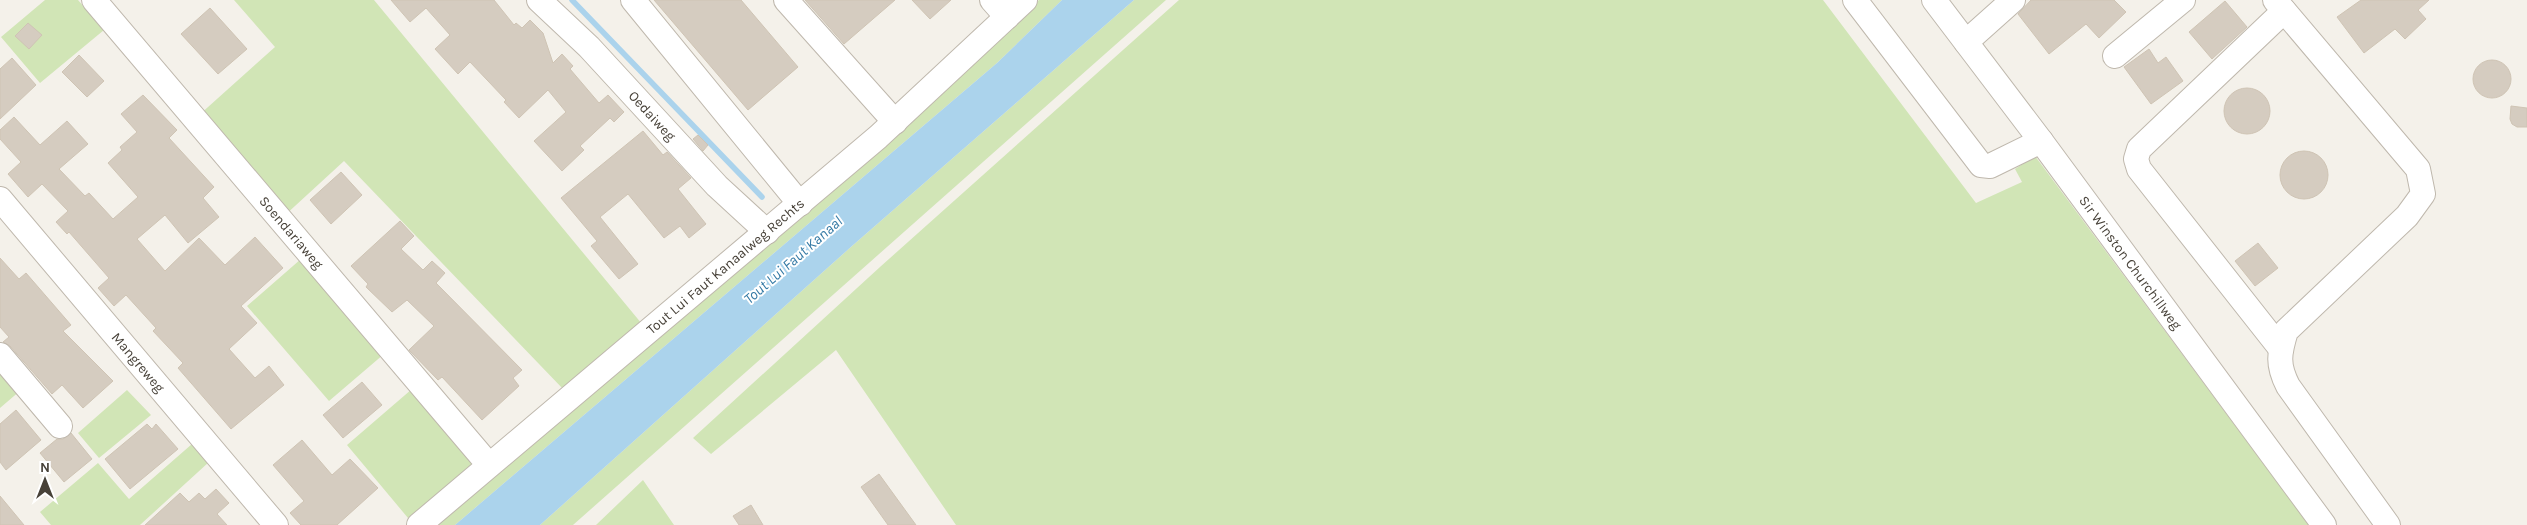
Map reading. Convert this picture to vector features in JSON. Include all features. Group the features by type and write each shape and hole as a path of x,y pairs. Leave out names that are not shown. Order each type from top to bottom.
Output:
{"street":[{"name":"Soendariaweg","path":"94,0 489,465"},
{"name":"Oedaiweg","path":"539,0 589,47 717,186 767,232"},
{"path":"633,0 800,204"},
{"path":"786,0 895,122"},
{"name":"Tout Lui Faut Kanaalweg Rechts","path":"419,525 895,122 1000,8 1025,0"},
{"name":"Sir Winston Churchillweg","path":"1934,0 2041,141 2324,525"},
{"path":"1962,36 1992,0"},
{"path":"1962,36 2013,0"},
{"path":"2115,56 2183,0"},
{"path":"1860,2 1982,165 1990,166 2041,141"},
{"path":"2281,349 2139,169 2136,159 2139,149 2279,5 2418,169 2422,194 2407,216 2286,331 2281,349 2280,369 2288,386 2388,525"},
{"name":"Mangreweg","path":"0,199 276,525"},
{"path":"0,355 60,426"}],"green space":[{"path":"45,0 78,0 104,30 40,83 1,37"},
{"path":"234,0 374,0 642,324 564,390 344,161 283,217 198,116 275,47"},
{"path":"1039,0 1062,0 997,63 455,525 436,525 863,162"},
{"path":"1134,0 1166,0 573,525 540,525 852,246"},
{"path":"1179,0 1823,0 1976,203 2022,182 2015,169 2035,156 2309,525 956,525 836,350 711,454 693,438 880,267"},
{"path":"301,259 384,354 329,401 247,306"},
{"path":"0,365 21,390 0,408"},
{"path":"412,389 475,463 408,518 347,445"},
{"path":"127,390 151,415 99,458 78,433"},
{"path":"192,444 209,462 140,525 51,525 40,512 98,463 129,499"},
{"path":"643,480 674,525 596,525"}],"water":[{"name":"Tout Lui Faut Kanaal","path":"1062,0 1134,0 852,246 540,525 455,525 997,63"}],"building":[{"path":"391,0 494,0 514,25 516,23 522,28 530,20 543,33 553,63 562,54 573,66 570,69 599,103 608,95 624,112 614,122 610,118 580,146 584,150 562,171 534,141 566,112 548,90 519,118 504,102 506,100 470,62 458,74 435,49 450,35 426,8 410,22"},
{"path":"654,0 741,0 798,67 748,110"},
{"path":"805,0 895,0 844,44"},
{"path":"912,0 951,0 930,19"},
{"path":"2031,0 2114,0 2126,12 2099,38 2086,24 2049,54 2018,14"},
{"path":"2361,0 2429,0 2418,10 2426,19 2405,39 2395,29 2364,53 2337,17"},
{"path":"2225,1 2247,27 2212,59 2189,32"},
{"path":"210,8 247,49 218,74 181,34"},
{"path":"28,23 42,35 29,49 15,36"},
{"path":"2149,49 2158,63 2166,57 2183,81 2151,104 2124,67"},
{"path":"79,55 104,81 87,97 62,72"},
{"path":"12,58 36,85 0,119 0,69"},
{"path":"2492,60 2505,66 2511,79 2505,92 2492,98 2479,92 2473,79 2479,66"},
{"path":"2242,88 2252,88 2266,98 2270,111 2266,124 2260,130 2252,134 2242,134 2228,124 2224,116 2224,106 2234,92"},
{"path":"143,95 177,130 169,138 214,187 203,198 219,217 188,243 165,215 137,239 165,271 199,238 225,265 255,237 283,268 241,306 257,323 229,349 255,378 269,366 284,385 231,429 178,368 183,363 153,331 156,328 126,295 114,306 98,288 109,278 69,232 67,234 56,222 68,211 42,184 28,197 8,174 21,162 0,139 0,130 14,117 40,145 67,121 88,144 59,169 85,196 89,193 113,219 138,197 108,163 122,150 120,147 137,132 121,114"},
{"path":"2511,106 2527,108 2527,127 2517,127 2512,124 2510,119"},
{"path":"643,131 663,155 667,152 691,178 678,189 706,224 689,238 680,226 664,238 628,194 600,217 638,264 619,279 591,246 597,241 561,198"},
{"path":"698,135 708,145 703,151 693,139"},
{"path":"2304,151 2313,153 2321,158 2326,166 2328,175 2326,184 2321,192 2313,197 2304,199 2295,197 2287,192 2282,184 2280,175 2282,166 2287,158 2295,153"},
{"path":"341,172 362,195 331,224 310,200"},
{"path":"400,221 414,236 401,249 423,270 432,261 445,273 436,283 522,370 513,378 519,386 482,420 442,377 438,380 409,350 434,326 407,300 392,312 366,287 368,284 351,266"},
{"path":"2258,243 2278,268 2255,286 2235,261"},
{"path":"0,258 19,279 26,273 71,325 63,331 113,381 83,408 62,385 52,394 10,346 3,342 9,337 0,327"},
{"path":"362,382 382,405 343,438 323,415"},
{"path":"16,410 41,440 6,470 0,462 0,424"},
{"path":"147,424 152,429 156,424 178,449 130,489 105,459"},
{"path":"71,433 92,459 64,482 40,453 57,439 63,439"},
{"path":"302,440 332,475 350,459 378,488 337,525 301,525 290,513 304,501 273,465"},
{"path":"879,474 916,525 888,525 861,487"},
{"path":"216,489 229,503 217,514 227,525 145,525 180,493 189,502 199,493 205,499"},
{"path":"0,496 24,525 0,525"},
{"path":"751,505 763,525 739,525 733,516"}],"waterway":[{"path":"572,0 762,197"}]}
